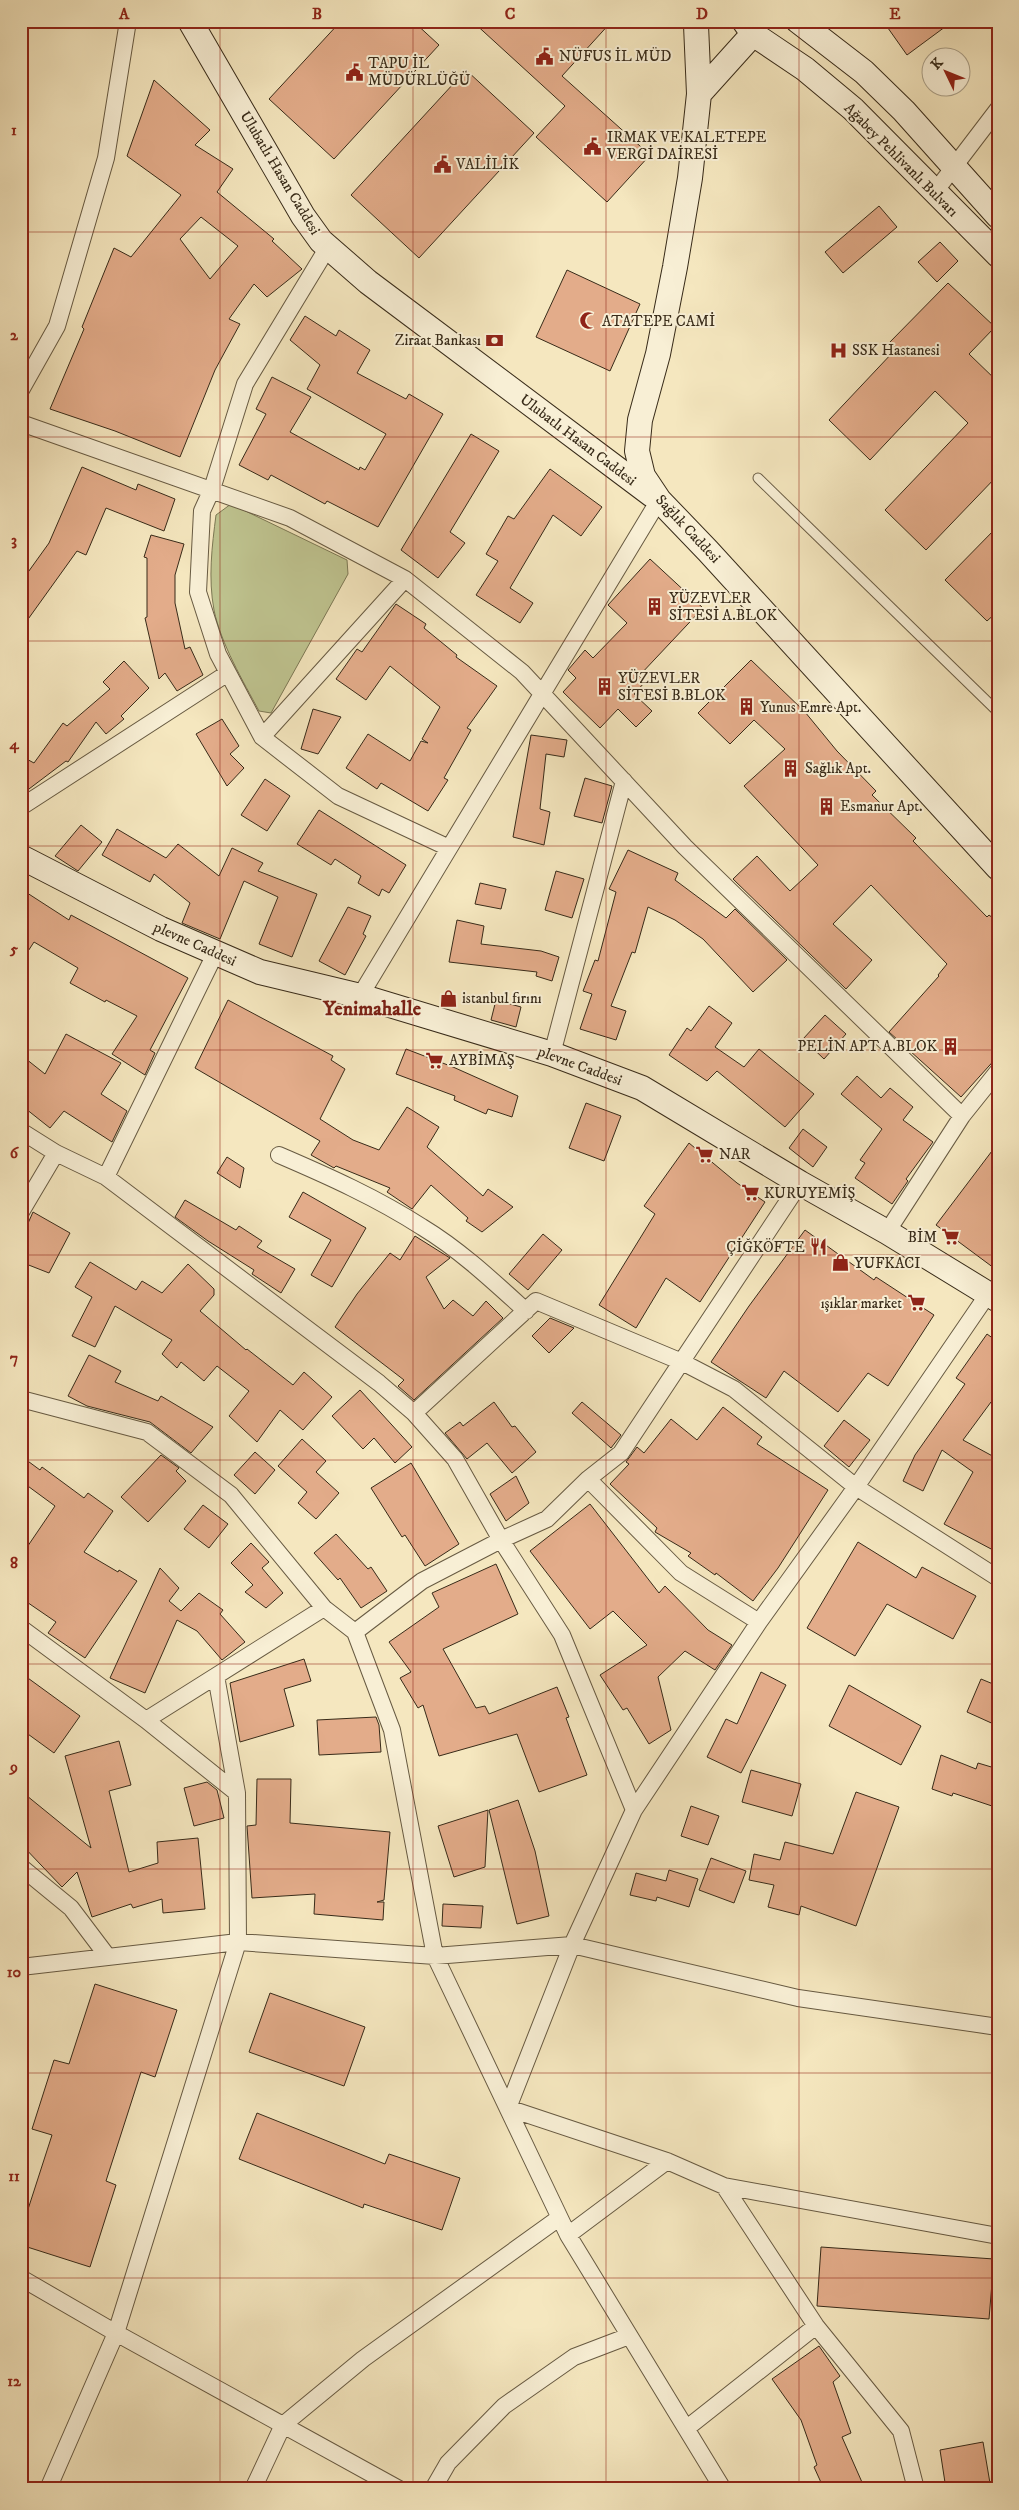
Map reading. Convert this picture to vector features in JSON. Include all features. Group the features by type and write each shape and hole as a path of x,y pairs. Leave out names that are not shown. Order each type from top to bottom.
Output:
{"street":[{"path":"21,390 57,326 106,158 128,21"},
{"name":"Ulubatlı Hasan Caddesi","path":"190,21 303,216 328,247 368,282 659,500"},
{"name":"Sağlık Caddesi","path":"698,21 696,34 699,94 690,178 658,354 640,420 637,451 643,476 659,500 735,579 998,868"},
{"name":"Ağabey Pehlivanlı Bulvarı","path":"798,21 864,72 915,122 998,216"},
{"path":"699,94 749,27"},
{"name":"Ağabey Pehlivanlı Bulvarı","path":"749,27 853,110 998,255"},
{"path":"934,193 998,108"},
{"path":"328,247 245,384 212,489 202,511 198,592 218,654 262,737 338,796 449,848"},
{"path":"21,423 290,518 406,580 522,672 692,854 962,1116"},
{"path":"360,996 659,500"},
{"path":"262,737 406,580"},
{"path":"21,807 228,673"},
{"path":"552,1054 624,781"},
{"name":"plevne Caddesi","path":"21,857 161,930 215,954 289,981 360,996 552,1054 642,1088 800,1183 887,1232 993,1297"},
{"path":"106,1177 215,954"},
{"path":"887,1232 962,1116 998,1071"},
{"path":"21,1131 56,1152 106,1177 379,1383 414,1413 455,1459 502,1540 562,1635 634,1810"},
{"path":"21,1212 56,1152"},
{"path":"279,1155 348,1185 423,1227 477,1267 526,1311"},
{"path":"355,1632 422,1582 502,1540 547,1519 588,1479 621,1453 800,1183"},
{"path":"508,2108 572,1945 634,1810 759,1622 993,1297"},
{"path":"414,1413 536,1301 682,1362 734,1389 856,1487 998,1578"},
{"path":"21,1399 147,1432 231,1495 324,1608 355,1632 392,1730 435,1956 568,2235 723,2489"},
{"path":"588,1479 681,1574 759,1622"},
{"path":"146,1720 324,1608"},
{"path":"21,1628 146,1720 237,1793"},
{"path":"48,2489 116,2333 238,1942 237,1793 216,1676"},
{"path":"21,1867 71,1908 108,1957"},
{"path":"21,1966 238,1942 435,1956 572,1945 798,1998 998,2027"},
{"path":"508,2108 667,2161 724,2186 998,2236"},
{"path":"568,2235 667,2161"},
{"path":"724,2186 816,2326 901,2431 916,2489"},
{"path":"254,2489 283,2425 363,2360 559,2218"},
{"path":"21,2278 116,2333 398,2489"},
{"path":"687,2428 816,2326"},
{"path":"433,2489 448,2463 504,2406 574,2357 629,2336"}],"lane":[{"path":"758,478 998,712"}],"green space":[{"path":"231,504 347,560 348,574 271,713 259,711 227,649 214,610 211,574 216,515"}],"building":[{"name":"TAPU İL MÜDÜRLÜĞÜ","path":"341,21 413,21 439,45 334,159 269,99"},
{"path":"472,21 612,21 562,76 650,155 607,202 536,137 565,106"},
{"path":"883,21 953,21 907,55"},
{"name":"VALİLİK","path":"466,70 534,133 419,258 351,195"},
{"path":"154,80 210,130 195,145 233,169 217,192 274,239 272,241 302,269 267,297 254,284 229,319 240,324 215,370 180,457 115,431 50,409 84,329 82,327 114,248 131,257 181,195 127,156","holes":["201,217 238,246 210,279 180,239"]},
{"path":"879,206 897,227 843,273 825,252"},
{"path":"940,242 958,261 937,282 918,262"},
{"name":"ATATEPE CAMİ","path":"567,270 640,304 610,371 536,337"},
{"path":"948,283 995,327 969,354 998,382 998,475 926,550 885,510 968,423 935,391 870,460 829,420 894,351 888,344"},
{"path":"305,316 336,336 339,330 370,350 357,373 406,399 409,394 443,414 378,527 327,501 325,504 271,475 268,480 239,465 266,414 256,409 272,377 311,397 290,432 359,470 360,467 365,470 386,434 307,389 320,365 290,340"},
{"path":"471,434 499,451 450,532 465,543 438,578 401,550"},
{"path":"82,467 136,490 138,484 175,499 164,531 106,508 86,555 77,551 21,629 21,582 49,543"},
{"path":"550,469 602,507 581,536 553,515 510,588 533,603 520,623 476,595 498,561 486,554 508,516 514,519"},
{"path":"998,526 998,611 987,621 945,580"},
{"path":"151,535 184,544 175,575 175,603 185,649 190,647 203,675 177,691 165,673 159,679 145,618 147,617 147,558 144,557"},
{"path":"650,559 703,608 639,676 645,682 634,694 652,711 636,727 618,709 600,728 563,692 576,678 568,670 585,650 593,658 627,623 608,605"},
{"path":"396,604 426,624 424,628 457,655 456,657 497,686 467,728 471,730 444,778 448,780 428,811 381,783 377,789 346,768 368,734 410,761 421,741 428,743 422,739 440,707 390,666 366,700 336,679 357,649 362,652"},
{"path":"751,660 805,712 837,751 876,791 872,795 916,838 913,841 987,917 989,915 998,922 998,1056 961,1097 889,1032 939,976 947,964 871,885 833,924 872,960 846,989 733,879 757,856 790,891 818,865 744,786 785,749 754,720 730,744 698,713"},
{"path":"124,661 149,688 121,716 124,719 106,734 96,722 68,762 66,761 21,795 21,756 34,763 63,723 67,726 110,689 103,682"},
{"path":"313,709 341,717 318,754 301,749"},
{"path":"222,719 239,746 230,754 244,768 227,786 196,734"},
{"path":"531,735 567,740 564,757 546,754 540,809 550,812 544,845 513,837"},
{"path":"585,778 612,786 602,823 574,816"},
{"path":"265,779 290,796 267,831 241,815"},
{"path":"319,810 406,865 389,893 382,889 379,896 358,883 361,876 335,859 331,865 297,844"},
{"path":"81,825 102,842 78,871 55,856"},
{"path":"117,829 166,858 178,844 219,876 232,848 263,863 258,871 317,894 292,957 259,944 278,897 244,881 220,939 182,923 190,903 154,874 150,882 102,855"},
{"path":"628,850 678,873 675,880 726,918 735,909 787,960 753,992 703,939 675,920 648,907 635,953 632,952 611,1006 626,1011 616,1040 580,1029 592,994 583,991 595,960 598,961 616,892 609,889"},
{"path":"556,871 584,879 572,918 545,910"},
{"path":"480,883 506,889 501,909 475,904"},
{"path":"21,889 69,920 71,915 188,978 150,1050 155,1053 145,1075 112,1054 137,1016 106,1000 105,1002 70,983 78,968 34,942 21,962"},
{"path":"348,907 371,916 363,934 366,936 345,975 319,961"},
{"path":"457,920 484,926 481,944 541,951 559,957 552,981 536,976 537,972 449,962"},
{"path":"228,1000 333,1056 331,1060 345,1069 320,1119 353,1140 379,1150 407,1107 439,1127 427,1147 483,1196 488,1189 513,1207 482,1232 466,1221 468,1218 431,1185 412,1209 387,1192 390,1188 336,1166 334,1168 311,1155 320,1141 195,1068"},
{"path":"496,1000 521,1007 516,1027 491,1020"},
{"path":"709,1006 732,1023 715,1047 744,1067 759,1049 814,1094 785,1127 717,1071 707,1081 669,1055 687,1028 691,1031"},
{"path":"825,1015 846,1034 824,1059 803,1039"},
{"path":"66,1034 121,1063 101,1094 127,1111 112,1142 64,1111 50,1128 21,1105 21,1055 45,1074"},
{"path":"406,1049 453,1067 518,1096 512,1117 488,1109 486,1114 454,1100 455,1096 396,1074"},
{"path":"857,1076 881,1098 890,1088 913,1107 903,1120 933,1142 906,1179 908,1181 892,1204 855,1178 865,1163 860,1160 882,1129 841,1094"},
{"path":"586,1103 621,1116 604,1161 569,1148"},
{"path":"803,1129 827,1147 813,1167 789,1148"},
{"path":"689,1143 737,1183 765,1202 700,1302 666,1278 636,1328 599,1305 655,1214 644,1206"},
{"path":"998,1143 998,1271 936,1225"},
{"path":"227,1157 244,1168 240,1188 217,1173"},
{"path":"303,1192 366,1228 332,1287 311,1275 331,1240 289,1217"},
{"path":"185,1200 236,1230 239,1226 262,1241 257,1247 295,1269 281,1293 252,1274 254,1270 208,1241 175,1217"},
{"path":"33,1212 70,1233 49,1273 21,1262 21,1239"},
{"path":"805,1230 874,1280 876,1277 934,1315 888,1386 868,1373 838,1412 784,1371 766,1398 711,1362 749,1306"},
{"path":"543,1234 562,1250 528,1290 509,1274"},
{"path":"415,1236 450,1258 426,1277 444,1309 453,1300 473,1316 486,1301 503,1318 414,1400 398,1386 404,1380 335,1327 357,1294 390,1253 400,1260"},
{"path":"90,1262 136,1290 142,1281 162,1293 188,1264 214,1289 214,1295 200,1311 246,1350 293,1385 304,1372 332,1397 303,1430 280,1410 257,1442 229,1416 249,1391 217,1366 204,1381 181,1362 177,1368 162,1354 172,1340 115,1306 95,1347 72,1336 92,1297 75,1287"},
{"path":"550,1318 574,1328 549,1353 532,1336"},
{"path":"987,1334 998,1342 998,1407 991,1402 963,1440 998,1459 998,1540 993,1550 944,1524 973,1472 942,1450 923,1491 903,1481 915,1455 965,1384 956,1378"},
{"path":"89,1355 121,1371 115,1382 158,1401 161,1396 213,1427 191,1453 150,1422 87,1406 68,1396"},
{"path":"360,1390 412,1447 395,1463 374,1438 363,1449 332,1416"},
{"path":"494,1402 512,1427 515,1426 536,1452 512,1473 487,1443 467,1459 445,1433 460,1422 463,1426"},
{"path":"582,1402 621,1435 611,1448 572,1413"},
{"path":"723,1407 762,1437 757,1444 828,1490 778,1568 753,1601 716,1573 715,1575 688,1556 691,1553 655,1532 657,1528 610,1484 629,1464 626,1462 637,1447 644,1453 671,1419 697,1440"},
{"path":"844,1420 870,1440 849,1467 824,1446"},
{"path":"302,1439 326,1461 316,1472 339,1493 316,1519 298,1503 307,1492 278,1466"},
{"path":"255,1452 275,1470 255,1494 234,1475"},
{"path":"161,1455 179,1468 176,1471 186,1481 148,1522 121,1497"},
{"path":"21,1456 40,1470 42,1467 84,1498 88,1493 113,1511 84,1552 137,1581 85,1658 48,1633 56,1622 21,1598 21,1556 55,1506 21,1481"},
{"path":"411,1463 459,1544 425,1566 405,1535 402,1537 371,1488"},
{"path":"516,1476 529,1503 506,1521 490,1494"},
{"path":"590,1504 659,1593 665,1586 708,1630 732,1645 715,1670 685,1651 658,1677 671,1730 649,1744 627,1708 623,1710 600,1675 647,1645 613,1611 590,1629 530,1551"},
{"path":"203,1505 228,1524 209,1548 184,1529"},
{"path":"336,1534 368,1569 371,1567 387,1591 361,1608 340,1578 338,1580 314,1553"},
{"path":"858,1542 916,1578 922,1567 976,1596 953,1639 887,1604 855,1656 807,1628"},
{"path":"251,1543 269,1562 262,1568 283,1593 266,1608 245,1592 253,1585 231,1563"},
{"path":"496,1564 518,1614 443,1649 476,1708 485,1706 489,1714 557,1687 569,1717 566,1718 587,1775 539,1792 517,1734 439,1756 423,1705 418,1708 400,1678 411,1672 389,1642 439,1607 432,1593"},
{"path":"160,1568 179,1588 169,1601 181,1611 199,1593 223,1610 220,1614 245,1642 222,1660 197,1631 177,1620 145,1693 110,1678"},
{"path":"304,1659 311,1681 284,1689 294,1726 240,1742 230,1683"},
{"path":"761,1672 786,1685 741,1773 707,1757 726,1719 737,1724"},
{"path":"21,1673 80,1716 54,1753 21,1729"},
{"path":"981,1679 998,1686 998,1726 967,1712"},
{"path":"849,1685 921,1726 901,1765 829,1726"},
{"path":"376,1717 379,1725 381,1752 319,1755 317,1720"},
{"path":"119,1741 131,1785 109,1791 129,1872 158,1863 157,1842 198,1838 205,1909 163,1913 162,1899 133,1908 131,1904 92,1917 77,1872 62,1887 21,1844 21,1791 91,1848 65,1756"},
{"path":"941,1755 976,1769 978,1763 998,1769 998,1808 953,1793 952,1796 932,1789"},
{"path":"751,1770 801,1784 792,1816 742,1802"},
{"path":"257,1779 291,1779 290,1823 390,1832 384,1900 377,1902 384,1902 383,1920 314,1914 315,1894 252,1898 247,1826 256,1825"},
{"path":"207,1782 217,1790 224,1818 194,1826 184,1788"},
{"path":"856,1792 899,1807 856,1926 801,1906 799,1915 768,1907 774,1885 749,1880 754,1854 780,1860 785,1842 833,1854"},
{"path":"518,1800 535,1851 549,1916 517,1924 489,1810"},
{"path":"691,1806 719,1816 708,1845 681,1836"},
{"path":"488,1810 485,1867 454,1877 438,1826"},
{"path":"711,1858 746,1871 734,1903 699,1890"},
{"path":"669,1870 698,1879 689,1907 657,1897 656,1901 630,1895 636,1873 666,1881"},
{"path":"443,1904 483,1906 481,1928 442,1926"},
{"path":"95,1984 177,2010 155,2077 141,2072 106,2181 116,2185 90,2267 21,2245 21,2231 52,2135 32,2129 54,2060 69,2064"},
{"path":"270,1993 365,2027 344,2086 249,2052"},
{"path":"257,2113 385,2164 389,2154 460,2178 442,2230 364,2204 363,2208 239,2159"},
{"path":"821,2247 994,2259 989,2319 817,2306"},
{"path":"819,2346 840,2376 833,2382 851,2433 842,2437 865,2489 824,2489 814,2467 817,2465 801,2420 772,2379"},
{"path":"983,2442 991,2489 946,2489 940,2450"}],"place":[{"name":"NÜFUS İL MÜD","path":"545,56"},
{"name":"TAPU İL MÜDÜRLÜĞÜ","path":"354,72"},
{"name":"IRMAK VE KALETEPE VERGİ DAİRESİ","path":"593,146"},
{"name":"VALİLİK","path":"442,164"},
{"name":"ATATEPE CAMİ","path":"588,321"},
{"name":"Ziraat Bankası","path":"495,340"},
{"name":"SSK Hastanesi","path":"838,350"},
{"name":"YÜZEVLER SİTESİ A.BLOK","path":"655,607"},
{"name":"YÜZEVLER SİTESİ B.BLOK","path":"604,687"},
{"name":"Yunus Emre Apt.","path":"746,707"},
{"name":"Sağlık Apt.","path":"791,768"},
{"name":"Esmanur Apt.","path":"826,806"},
{"name":"istanbul fırını","path":"448,998"},
{"name":"PELİN APT A.BLOK","path":"951,1046"},
{"name":"AYBİMAŞ","path":"435,1060"},
{"name":"NAR","path":"705,1154"},
{"name":"KURUYEMİŞ","path":"750,1193"},
{"name":"BİM","path":"951,1237"},
{"name":"ÇİĞKÖFTE","path":"819,1247"},
{"name":"YUFKACI","path":"840,1263"},
{"name":"ışıklar market","path":"916,1303"}],"district":[{"name":"Yenimahalle","path":"372,1009"}]}
